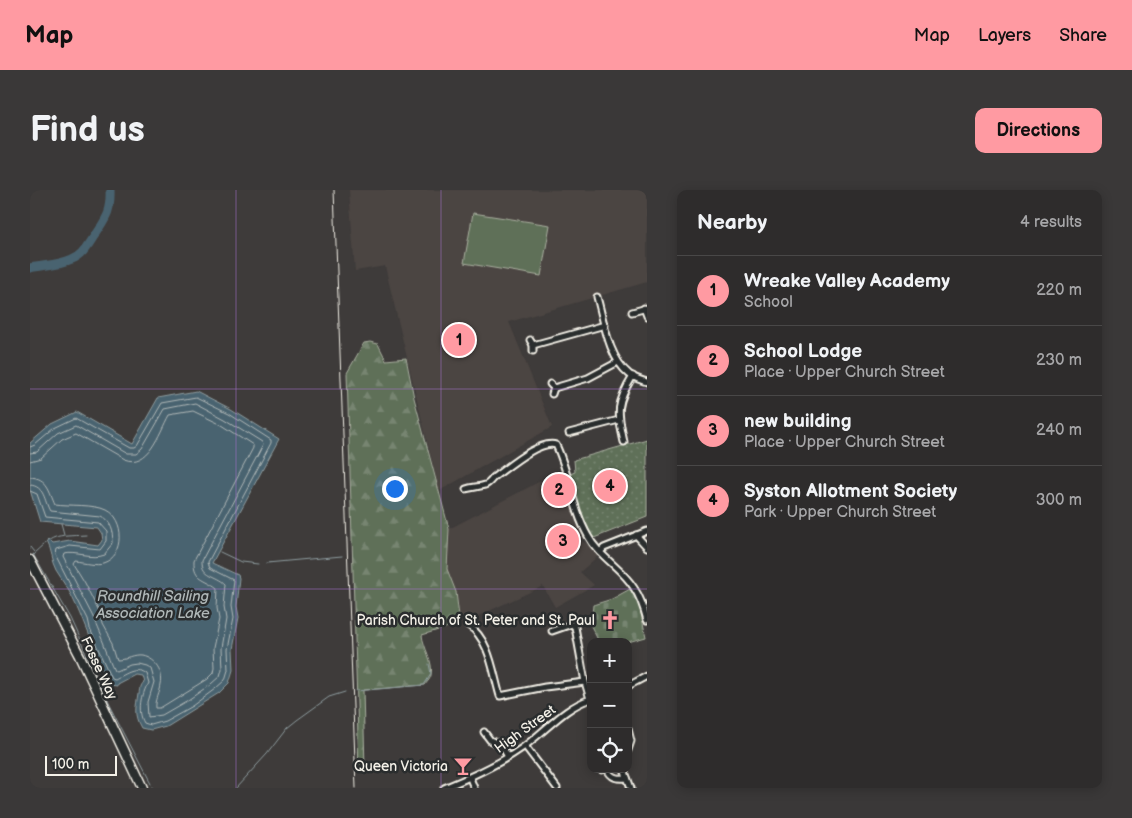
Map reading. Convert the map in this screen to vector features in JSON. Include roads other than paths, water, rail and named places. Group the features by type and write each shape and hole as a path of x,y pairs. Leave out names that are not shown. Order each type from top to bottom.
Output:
{"street":[{"path":"597,296 611,347 618,362 629,374 647,382"},
{"path":"632,312 646,308 647,316"},
{"path":"532,345 605,325"},
{"path":"552,394 552,386 588,378 618,362"},
{"path":"624,442 618,407 620,397 633,376"},
{"path":"564,428 568,436 619,420"},
{"path":"464,490 485,485 518,459 546,445 556,445 586,532 600,552 634,587 646,608 647,620"},
{"path":"566,472 574,470"},
{"path":"600,552 604,548 647,531"},
{"path":"636,535 647,548"},
{"name":"Fosse Way","path":"30,561 67,630 142,788"},
{"path":"552,631 572,624 575,627 587,689"},
{"path":"468,625 483,640 500,696 545,687 585,682"},
{"path":"632,684 647,676"},
{"name":"High Street","path":"444,788 470,778 508,757 525,746 574,706 587,700"},
{"path":"484,732 487,738 502,746 508,757"},
{"path":"525,746 557,788"},
{"path":"610,773 618,778 627,778"},
{"path":"625,773 631,788"},
{"path":"470,778 474,788"}],"water":[{"name":"Roundhill Sailing Association Lake","path":"196,391 231,409 279,439 212,563 238,575 239,578 236,607 238,618 232,649 233,670 229,683 219,693 166,726 151,730 142,728 137,715 140,687 143,682 141,675 134,674 117,683 117,685 110,684 95,655 96,652 73,599 54,568 46,542 48,540 52,544 70,541 98,545 102,540 101,533 97,527 40,522 30,490 30,443 52,424 77,412 132,444 158,398"}],"waterway":[{"path":"30,268 62,263 82,253 106,215 110,190"},
{"path":"61,524 64,535"},
{"path":"31,557 50,540 67,536 86,535"},
{"path":"30,547 34,552"},
{"path":"220,552 241,562 258,564"},
{"path":"33,554 70,618 109,704 150,783"},
{"path":"267,563 342,556"},
{"path":"356,691 424,685 431,674 429,664"},
{"path":"236,788 267,754 287,728 329,697 345,692"}],"railway":[{"path":"334,190 356,788"}],"place":[{"name":"Wreake Valley Academy","path":"459,340"},
{"name":"Syston Allotment Society","path":"610,486"},
{"name":"School Lodge","path":"559,490"},
{"name":"new building","path":"563,541"},
{"name":"Parish Church of St. Peter and St. Paul","path":"610,620"},
{"name":"Queen Victoria","path":"463,766"}]}
